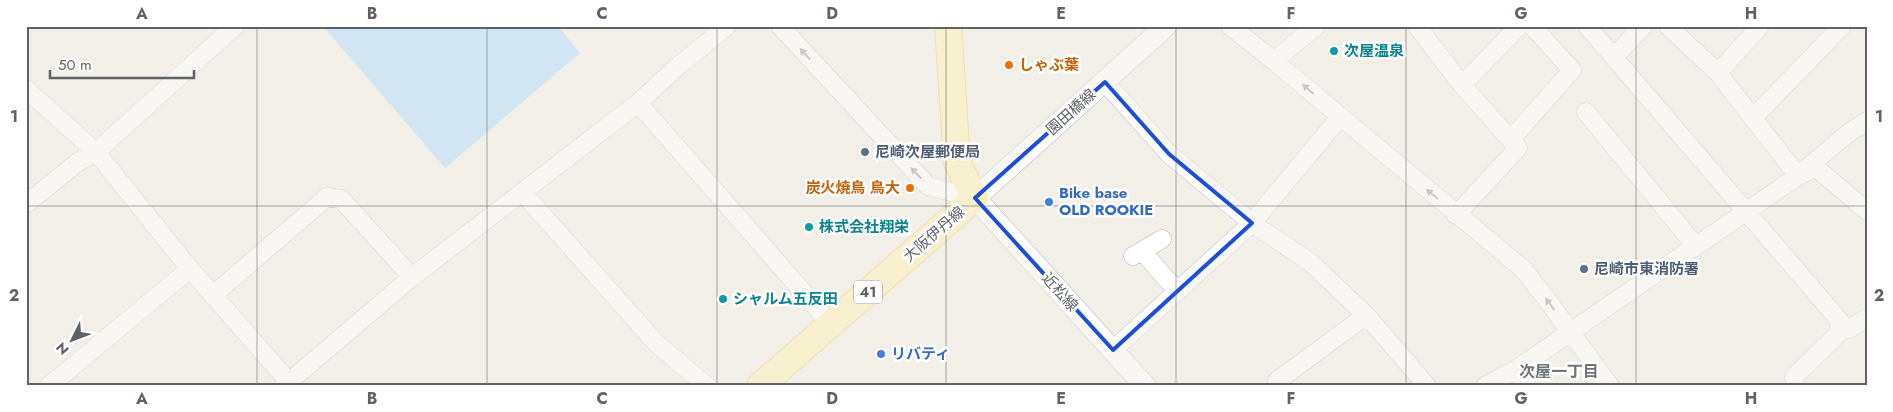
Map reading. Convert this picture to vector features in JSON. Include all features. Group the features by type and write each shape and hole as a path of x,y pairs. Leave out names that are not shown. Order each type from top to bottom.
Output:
{"main road":[{"name":"大阪伊丹線","path":"760,386 975,198 957,162 948,26"}],"street":[{"path":"26,204 78,162 96,152 235,26"},
{"path":"26,89 96,152 286,384 412,277 638,103 677,67 727,26"},
{"path":"780,26 928,186 975,198"},
{"name":"園田橋線","path":"975,198 1166,26"},
{"path":"1230,26 1274,60 1340,118 1523,269 1610,386"},
{"path":"1274,60 1316,26"},
{"path":"1417,26 1462,85 1518,148 1456,215"},
{"path":"1462,85 1519,26"},
{"path":"1511,139 1572,70 1532,26"},
{"path":"1587,26 1840,321 1838,331 1794,377 1795,386"},
{"path":"1614,57 1642,26"},
{"path":"1668,26 1718,73 1798,176"},
{"path":"1718,73 1760,26"},
{"path":"1753,118 1842,26"},
{"path":"1105,82 1169,154 1252,223 1311,264 1368,317 1427,386"},
{"path":"638,103 831,324"},
{"path":"1586,112 1695,245"},
{"path":"1113,350 1252,223 1340,118"},
{"path":"1485,386 1515,370 1570,330 1798,176 1847,134 1867,121"},
{"path":"1798,176 1815,167 1867,211"},
{"path":"522,192 656,343 707,386"},
{"path":"213,295 326,197 341,198 412,277"},
{"name":"近松線","path":"975,198 1145,386"},
{"path":"1162,239 1138,253 1177,291"},
{"path":"49,386 190,269"},
{"path":"1276,386 1277,381 1357,322 1368,317"},
{"path":"1838,331 1849,330 1867,318"},
{"path":"1515,370 1527,386"}],"highlighted area":[{"path":"1105,82 1169,154 1252,223 1113,350 975,198"}],"water":[{"path":"323,26 558,26 580,53 445,168"}],"place":[{"name":"次屋温泉","path":"1334,51"},
{"name":"しゃぶ葉","path":"1009,65"},
{"name":"尼崎次屋郵便局","path":"865,152"},
{"name":"炭火焼鳥 鳥大","path":"910,188"},
{"name":"Bike base OLD ROOKIE","path":"1049,202"},
{"name":"株式会社翔栄","path":"809,227"},
{"name":"尼崎市東消防署","path":"1584,269"},
{"name":"シャルム五反田","path":"723,299"},
{"name":"リバティ","path":"881,354"}],"district":[{"name":"次屋一丁目","path":"1559,371"}]}
